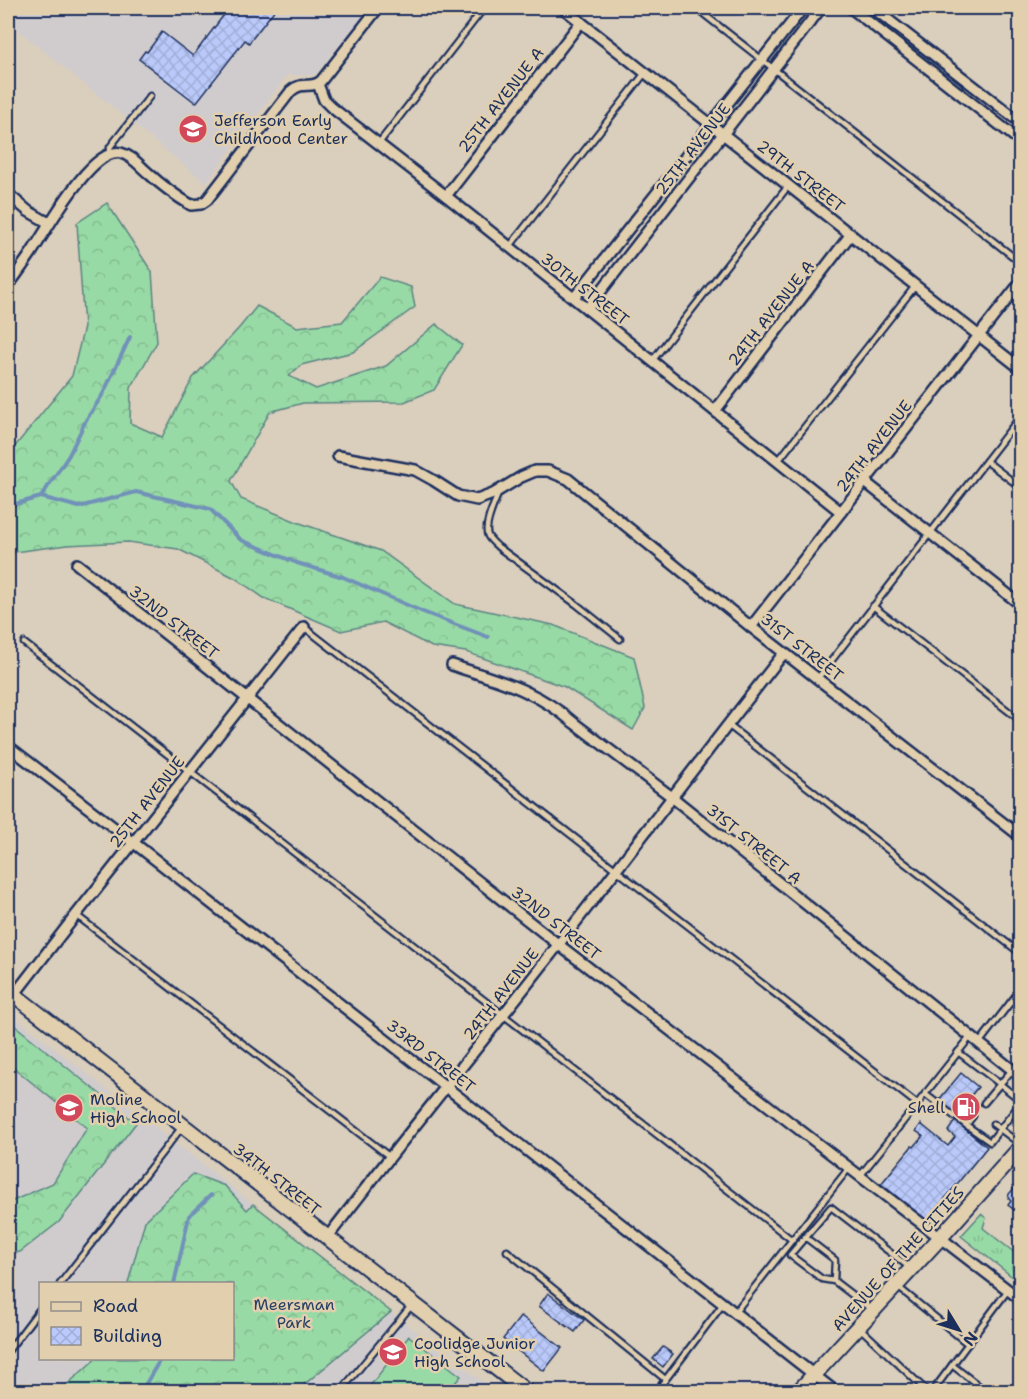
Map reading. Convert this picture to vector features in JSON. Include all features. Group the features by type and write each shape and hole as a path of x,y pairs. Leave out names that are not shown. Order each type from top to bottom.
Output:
{"street":[{"path":"8,286 49,223 90,169 110,154 121,153 129,156 186,202 191,205 201,204 212,194 291,91 301,84 313,86 318,84 378,8"},
{"name":"29TH STREET","path":"563,8 1020,368"},
{"name":"25TH AVENUE","path":"574,298 803,8"},
{"name":"25TH AVENUE","path":"587,309 821,8"},
{"path":"851,8 1020,141"},
{"path":"873,8 1020,122"},
{"name":"25TH AVENUE A","path":"446,196 581,22"},
{"name":"30TH STREET","path":"318,84 324,100 331,107 446,196 841,512"},
{"path":"8,194 28,211 49,223"},
{"name":"24TH AVENUE A","path":"715,411 851,234"},
{"name":"24TH AVENUE","path":"751,627 1020,283"},
{"path":"338,456 415,470 458,496 477,500 500,490"},
{"name":"31ST STREET","path":"500,490 535,471 548,471 568,478 751,627 1020,836"},
{"path":"865,482 1020,604"},
{"name":"32ND STREET","path":"77,564 559,945 1020,1299"},
{"name":"25TH AVENUE","path":"11,993 134,843 304,627"},
{"name":"24TH AVENUE","path":"327,1238 559,945 784,653"},
{"name":"31ST STREET A","path":"452,665 494,677 538,697 562,713 672,797 1017,1073"},
{"name":"33RD STREET","path":"8,746 836,1392"},
{"name":"34TH STREET","path":"11,993 527,1392"},
{"name":"AVENUE OF THE CITIES","path":"798,1392 940,1238 1020,1146"}],"lane":[{"path":"379,144 484,8"},
{"path":"696,8 1020,262"},
{"path":"509,248 645,73"},
{"path":"110,154 110,147 150,96"},
{"path":"652,361 789,185"},
{"path":"778,461 916,285"},
{"path":"818,678 1020,417"},
{"path":"987,461 1020,487"},
{"path":"500,490 489,520 488,536 498,547 620,639"},
{"path":"873,606 1020,720"},
{"path":"304,627 917,1104"},
{"path":"24,642 792,1240"},
{"path":"728,725 1020,953"},
{"path":"76,915 390,1157"},
{"path":"980,1043 1020,990"},
{"path":"860,1176 971,1036"},
{"path":"925,1094 990,1142 1010,1117 1020,1102 958,1052"},
{"path":"988,1101 1000,1084 1017,1073"},
{"path":"1004,1112 1010,1117"},
{"path":"966,1125 973,1116"},
{"path":"993,1124 1020,1146"},
{"path":"62,1282 182,1126"},
{"path":"734,1313 849,1168"},
{"path":"872,1311 834,1281 822,1279 790,1255 831,1207 911,1269"},
{"path":"805,1237 835,1260 834,1281"},
{"path":"507,1251 665,1379"},
{"path":"896,1285 968,1344"},
{"path":"858,1326 930,1392 1008,1290"},
{"path":"340,1392 413,1304"},
{"path":"656,1392 723,1304"},
{"path":"8,1351 39,1310"},
{"path":"952,1365 987,1392"}],"shaded area":[{"name":"Jefferson Early Childhood Center","path":"8,8 370,8 315,75 287,75 206,183 8,22"},
{"name":"Moline High School","path":"8,1012 253,1204 190,1282 39,1282 39,1360 127,1360 102,1391 8,1391"},
{"name":"Coolidge Junior High School","path":"391,1312 494,1391 296,1392"}],"green space":[{"path":"107,203 152,272 157,342 131,388 130,423 162,437 193,378 257,306 297,327 342,322 380,277 411,287 415,307 353,352 301,365 289,376 316,389 386,366 436,324 462,345 434,390 404,402 303,403 270,412 231,481 241,499 297,522 381,551 455,604 553,625 634,657 645,708 633,730 565,687 466,652 432,647 383,622 341,631 264,598 235,578 178,549 128,542 67,545 14,552 8,556 8,455 72,376 84,327 77,223"},
{"path":"8,1020 136,1123 59,1222 20,1252 8,1254 8,1203 53,1183 87,1128 8,1063"},
{"name":"Meersman Park","path":"193,1174 225,1186 247,1210 253,1204 391,1312 305,1384 309,1391 60,1391 93,1360 234,1360 234,1282 128,1282 145,1221"},
{"path":"981,1214 986,1218 983,1228 1020,1257 1020,1283 961,1236"},
{"path":"409,1336 461,1376 448,1391 366,1391"}],"building":[{"path":"229,8 276,8 249,43 245,40 196,103 139,59 162,32 193,56"},
{"path":"961,1073 978,1087 955,1115 938,1101"},
{"path":"955,1121 987,1147 927,1221 881,1184 923,1136 916,1131 921,1124 948,1146 955,1137 948,1131"},
{"path":"1017,1185 1020,1188 1020,1214 1008,1205 1011,1201 1008,1198 1009,1194"},
{"path":"548,1293 584,1320 575,1332 539,1306"},
{"path":"521,1316 562,1348 544,1371 503,1339"},
{"path":"663,1347 673,1354 663,1367 653,1359"}],"waterway":[{"path":"41,497 69,455 86,420 103,394 130,337"},
{"path":"8,506 41,497 79,507 136,492 210,509 241,540 297,563 343,577 488,637"},
{"path":"174,1282 189,1216 211,1195"},
{"path":"141,1392 160,1360"}],"place":[{"name":"Jefferson Early Childhood Center","path":"193,129"},
{"name":"Shell","path":"966,1107"},
{"name":"Moline High School","path":"69,1108"},
{"name":"Coolidge Junior High School","path":"393,1352"}]}
